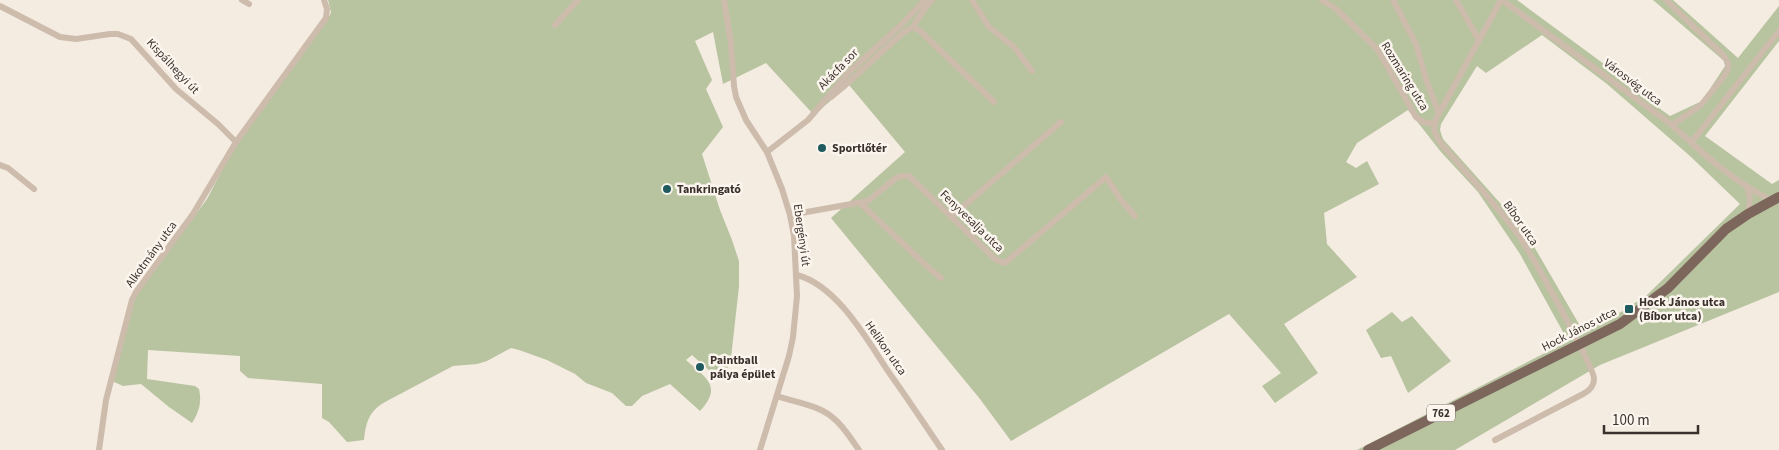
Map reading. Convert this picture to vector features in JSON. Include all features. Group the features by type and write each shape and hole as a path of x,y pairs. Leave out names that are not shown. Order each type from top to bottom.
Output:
{"main road":[{"name":"Hock János utca","path":"1368,450 1620,324 1668,288 1726,230 1748,214 1775,199"}],"street":[{"path":"242,0 249,4"},
{"name":"Alkotmány utca","path":"99,450 106,400 132,300 193,214 236,142 326,18 327,9 324,0"},
{"path":"555,25 578,0"},
{"name":"Ebergényi út","path":"724,0 732,43 736,96 746,120 767,152 782,189 790,215 797,275 793,337 789,356 760,450"},
{"name":"Akácfa sor","path":"767,152 808,120 848,72 901,25 924,0"},
{"path":"825,99 831,98 904,32 913,28 932,0"},
{"path":"972,0 989,27 1014,47 1032,71"},
{"name":"Rozmaring utca","path":"1322,0 1336,9 1378,50 1416,117 1422,122 1434,124 1502,0"},
{"path":"1392,0 1416,44 1427,82 1439,113"},
{"path":"1456,0 1479,40"},
{"name":"Városvég utca","path":"1502,0 1672,125 1747,187 1775,199"},
{"path":"1666,0 1722,54 1728,63 1728,70 1704,102 1672,125"},
{"name":"Kispálhegyi út","path":"0,6 60,37 76,39 118,34 131,39 167,80 236,142"},
{"path":"913,28 920,31 994,102"},
{"path":"1692,143 1779,31"},
{"path":"951,217 1060,122"},
{"name":"Bíbor utca","path":"1434,124 1434,132 1439,141 1490,198 1521,240 1546,282 1593,372 1594,379 1588,391 1495,440"},
{"path":"0,165 8,168 34,189"},
{"name":"Fenyvesalja utca","path":"790,215 862,204 873,199 896,178 905,176 913,179 998,262 1005,263 1106,177 1121,200 1135,216"},
{"path":"1747,187 1750,198 1748,214"},
{"path":"862,204 941,278"},
{"name":"Helikon utca","path":"797,275 822,288 849,316 942,450"},
{"path":"777,396 831,415 859,450"}],"green space":[{"path":"328,0 1517,0 1619,75 1617,78 1670,116 1702,101 1725,66 1724,61 1653,0 1673,0 1738,58 1779,6 1779,41 1705,136 1772,184 1779,180 1779,292 1600,365 1455,450 1357,450 1568,341 1520,254 1478,192 1441,152 1408,110 1357,143 1346,162 1356,168 1367,161 1379,184 1324,213 1327,244 1357,277 1284,324 1318,373 1275,403 1262,386 1281,373 1229,314 1011,441 980,399 831,218 905,152 849,85 814,115 766,63 723,84 713,32 695,41 712,80 706,89 723,127 702,154 739,261 739,286 731,358 727,369 722,367 722,354 720,355 720,366 713,374 692,355 686,360 705,377 711,389 707,402 700,411 670,384 642,396 632,406 626,406 612,393 586,383 575,374 547,360 511,348 487,361 477,364 453,366 385,402 375,409 369,418 364,440 347,442 329,422 322,418 322,384 248,378 240,371 240,356 148,350 147,379 195,386 199,389 199,407 192,423 141,384 123,386 112,381 135,297 207,199 233,149 331,12","holes":["1542,35 1607,84 1690,156 1740,204 1647,295 1621,312 1583,331 1525,231 1443,139 1440,130 1441,124 1477,66 1486,73"]},
{"path":"1392,312 1402,322 1412,316 1451,361 1408,393 1391,356 1381,358 1366,330"}],"place":[{"name":"Sportlőtér","path":"822,148"},
{"name":"Tankringató","path":"667,189"},
{"name":"Hock János utca (Bíbor utca)","path":"1629,309"},
{"name":"Paintball pálya épület","path":"700,367"}]}
